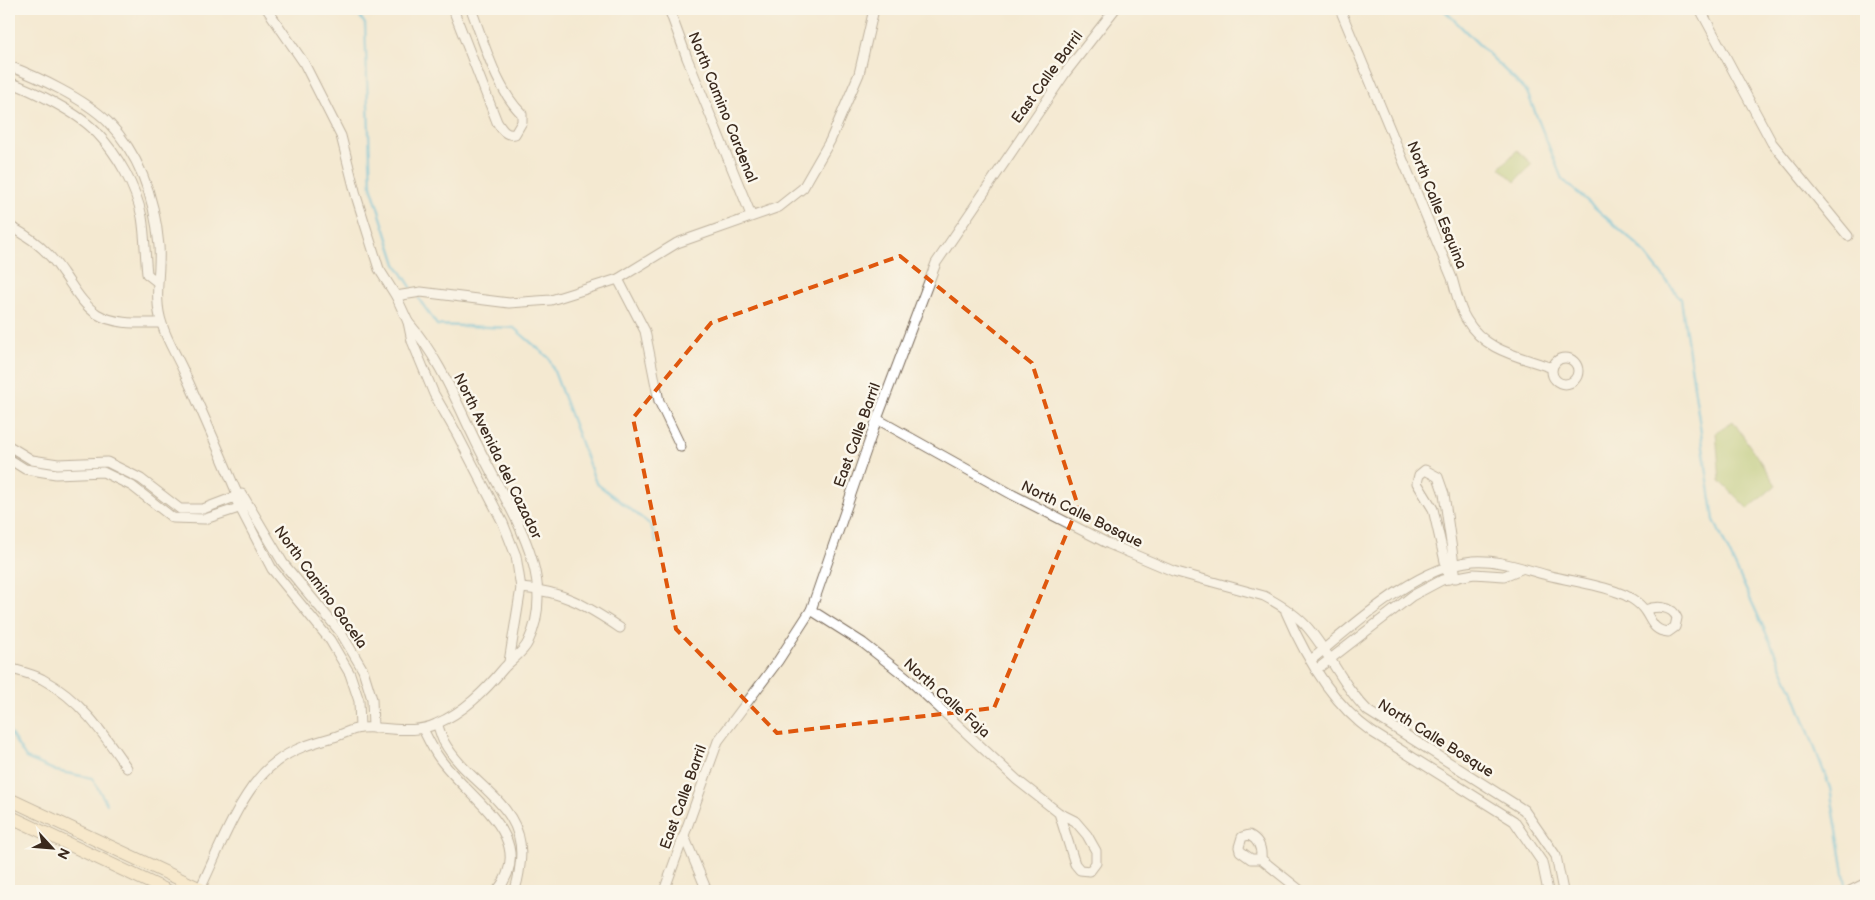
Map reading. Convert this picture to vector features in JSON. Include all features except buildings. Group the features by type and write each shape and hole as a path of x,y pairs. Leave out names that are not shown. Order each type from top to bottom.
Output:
{"main road":[{"path":"9,801 201,890"},
{"path":"9,816 168,891"}],"street":[{"name":"North Avenida del Cazador","path":"267,9 304,63 341,136 357,199 379,269 396,296 408,322 412,341 434,394 503,523 516,556 521,588 509,662"},
{"path":"453,9 497,122 503,131 510,135 515,134 522,122 522,114 512,104 502,84 471,9"},
{"name":"North Camino Cardenal","path":"669,9 751,215"},
{"path":"396,296 421,292 509,303 551,300 618,279 677,243 751,215 779,207 803,188 830,141 859,74 874,9"},
{"name":"East Calle Barril","path":"664,891 718,741 778,661 811,610 877,419 936,264 1066,72 1115,9"},
{"name":"North Calle Esquina","path":"1340,9 1452,278 1466,319 1484,342 1501,351 1552,368"},
{"path":"1700,9 1772,143 1848,236"},
{"name":"North Camino Gacela","path":"9,66 36,76 77,100 107,121 128,149 146,182 155,211 161,267 156,281 161,323 272,569 330,640 350,674 359,701 360,728"},
{"name":"North Camino Gacela","path":"9,82 29,89 83,122 97,132 116,157 133,189 142,215 147,274 156,281"},
{"path":"9,226 39,245 63,272 72,287 97,314 118,322 161,323"},
{"path":"618,279 645,331 660,401 681,447"},
{"name":"North Avenida del Cazador","path":"201,890 253,784 275,762 301,746 360,728 423,729 437,724 462,710 484,691 509,662 528,644 536,620 537,589 531,556 515,515 484,459 450,386 422,338 408,322"},
{"name":"North Calle Bosque","path":"877,419 1013,495 1108,544 1173,571 1264,596 1285,609 1308,628 1351,694 1368,711 1524,810 1542,833 1556,856 1563,891"},
{"path":"9,446 32,460 49,463 107,462 141,479 180,510 204,509 238,494"},
{"path":"9,459 26,469 56,474 103,472 132,486 173,518 205,518 244,506"},
{"path":"1450,566 1444,494 1438,477 1425,470 1419,475 1417,483 1433,509 1453,578"},
{"name":"North Camino Gacela","path":"244,506 283,562 340,633 363,670 372,699 373,728"},
{"path":"1310,660 1407,585 1439,568 1474,561 1504,563 1616,591 1635,600 1645,610"},
{"path":"1316,670 1412,596 1453,578 1474,574 1504,576 1522,569"},
{"path":"521,588 556,592 599,614 620,628"},
{"path":"307,612 319,607"},
{"name":"North Calle Bosque","path":"1285,609 1310,660 1340,704 1358,722 1514,820 1542,862 1548,891"},
{"name":"North Calle Faja","path":"811,610 863,643 905,676 1017,780 1074,821 1082,829 1096,851 1096,863 1090,871 1080,870 1075,864 1059,812"},
{"path":"9,668 42,679 80,704 99,726 127,768"},
{"path":"437,724 444,742 458,760 515,821 520,841 521,858 514,891"},
{"path":"423,729 440,760 493,815 505,833 510,864 504,882 497,891"},
{"path":"684,836 707,891"},
{"path":"1261,859 1302,891"},
{"path":"1850,891 1866,882"}],"highlighted area":[{"path":"900,256 1032,363 1078,506 994,708 777,733 676,629 633,418 711,323"}],"green space":[{"path":"1517,150 1532,164 1515,182 1500,168"},
{"path":"1733,421 1776,485 1748,509 1720,481 1716,432"}],"waterway":[{"path":"355,9 365,24 371,186 396,264 411,287"},
{"path":"1443,9 1527,92 1562,179 1639,246 1681,299 1714,520 1795,696 1830,788 1847,891"},
{"path":"419,299 437,325 514,328 549,358 596,483 651,525 656,543"},
{"path":"9,731 26,758 56,771 92,778 107,804"}]}
